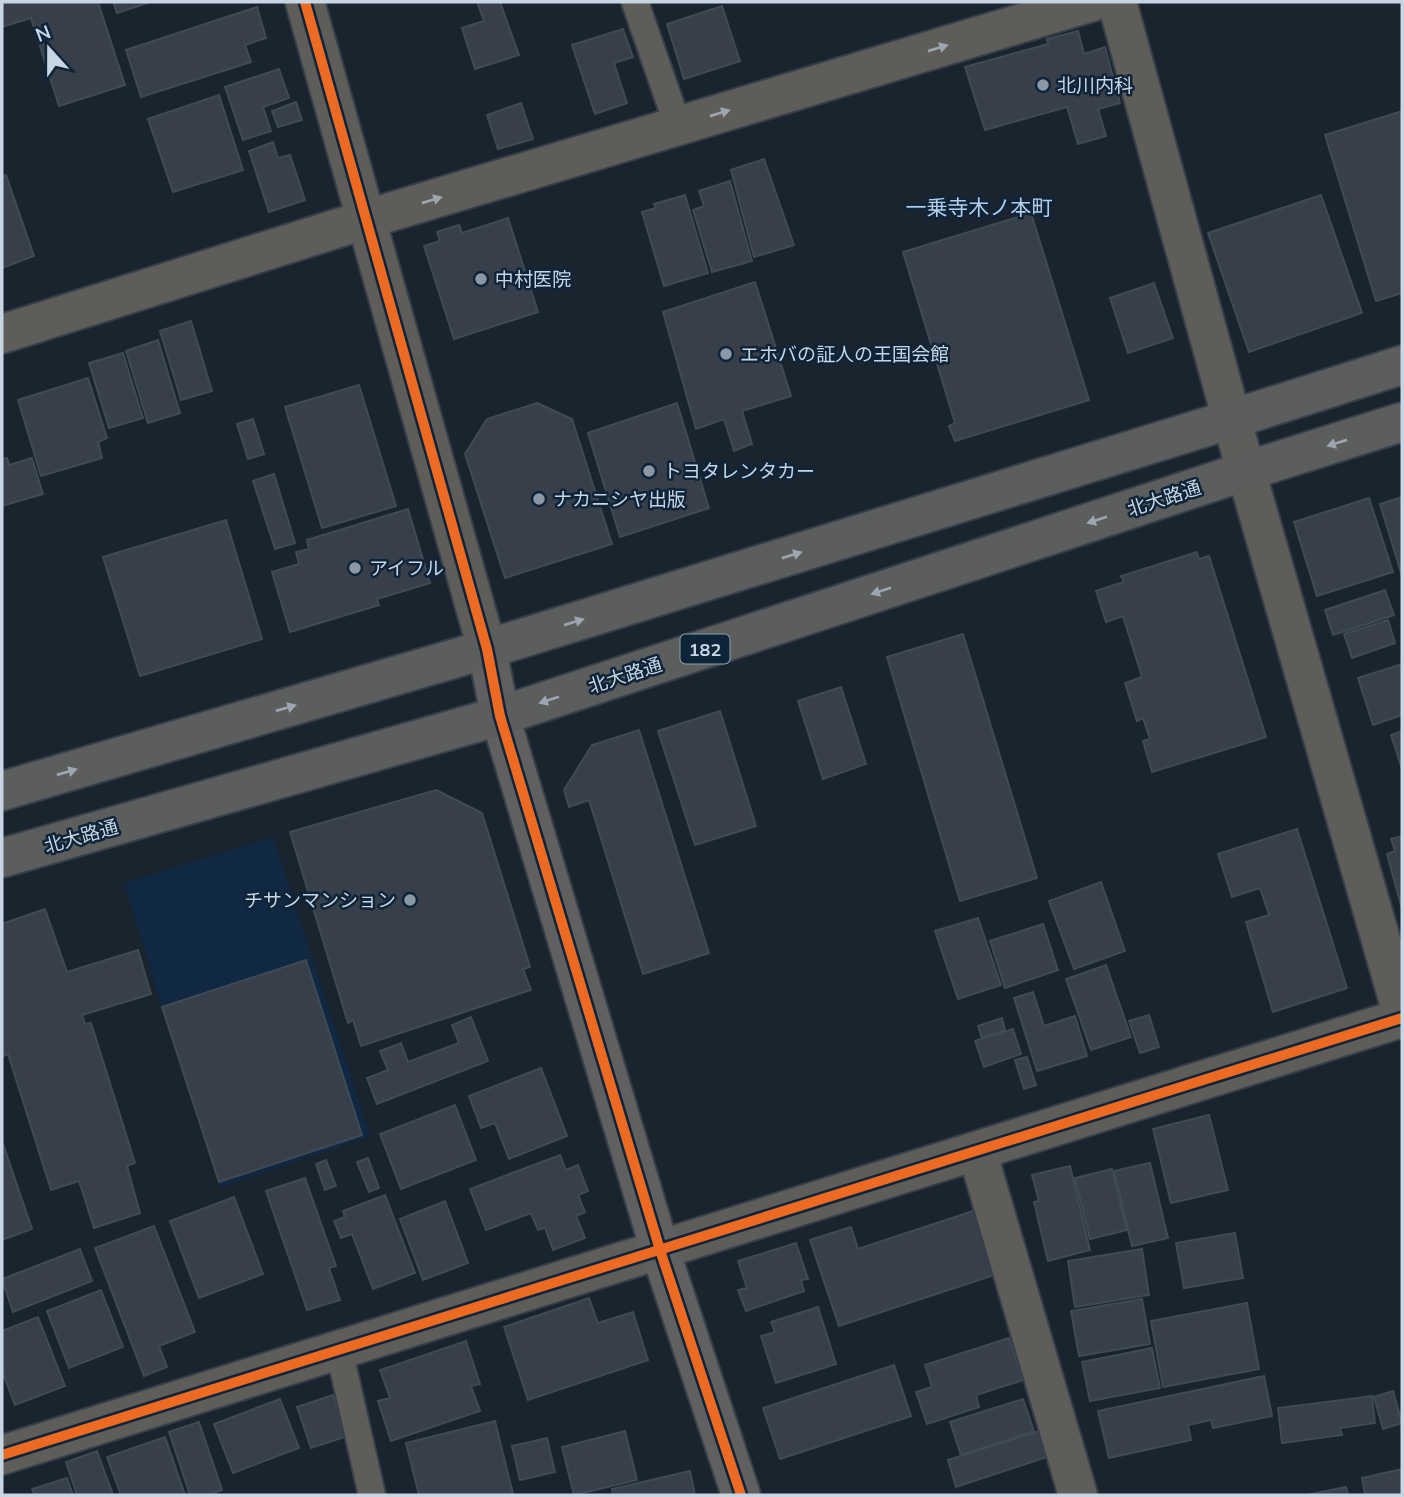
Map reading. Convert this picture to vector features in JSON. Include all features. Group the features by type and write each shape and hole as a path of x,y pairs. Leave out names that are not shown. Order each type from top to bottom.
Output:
{"main road":[{"path":"2,791 488,649 1402,365"},
{"name":"北大路通","path":"2,858 500,716 1402,422"}],"street":[{"path":"305,2 488,649 500,716 660,1250 741,1495"},
{"path":"2,334 367,219 1092,2"},
{"path":"2,1455 977,1151 1402,1015 1246,471 1117,2"},
{"path":"977,1151 1078,1495"}],"lane":[{"path":"635,2 678,126"},
{"path":"339,1350 372,1495"}],"shaded area":[{"path":"273,837 370,1136 221,1187 124,883"}],"building":[{"path":"2,2 98,2 125,85 59,106 31,18 2,27"},
{"path":"113,2 151,2 117,13"},
{"path":"477,2 500,2 519,55 475,69 462,28 484,21"},
{"path":"722,6 740,61 684,79 667,24"},
{"path":"257,7 266,38 245,45 251,62 141,97 126,50"},
{"path":"623,29 633,57 614,63 627,103 595,114 572,45"},
{"name":"北川内科","path":"1078,31 1084,54 1105,47 1120,103 1098,109 1106,136 1078,144 1067,107 985,130 965,67 1048,44 1047,39"},
{"path":"279,69 289,98 263,107 271,131 243,140 225,87"},
{"path":"219,95 243,170 173,192 148,119"},
{"path":"296,102 302,120 278,127 272,111"},
{"path":"521,103 533,139 498,149 487,115"},
{"path":"1402,111 1402,293 1376,301 1325,135"},
{"path":"273,142 278,158 290,155 305,200 269,212 249,151"},
{"path":"764,159 794,245 754,257 731,170"},
{"path":"6,175 34,256 2,268 2,177"},
{"path":"730,181 752,261 712,272 693,210 704,206 699,191"},
{"path":"685,195 708,273 664,286 642,212 656,208 654,204"},
{"path":"1321,195 1362,313 1249,352 1208,233"},
{"path":"1031,213 1089,400 955,441 949,426 955,423 903,252"},
{"name":"中村医院","path":"508,218 538,312 454,339 424,246 440,241 437,232 459,225 462,233"},
{"name":"エホバの証人の王国会館","path":"755,282 791,396 742,411 752,444 734,451 724,419 696,429 663,312"},
{"path":"1154,283 1173,338 1128,353 1110,298"},
{"path":"191,321 212,391 181,400 160,331"},
{"path":"158,340 180,413 148,423 126,351"},
{"path":"123,353 143,418 109,428 89,363"},
{"path":"88,378 107,438 98,442 102,458 41,476 18,400"},
{"path":"359,385 396,506 322,528 285,407"},
{"name":"ナカニシヤ出版","path":"537,403 572,419 612,544 505,578 465,454 487,419"},
{"name":"トヨタレンタカー","path":"677,403 709,508 620,537 588,433"},
{"path":"253,419 264,454 248,459 237,424"},
{"path":"7,458 9,465 32,458 43,494 2,506 2,459"},
{"path":"274,474 295,543 275,549 253,481"},
{"path":"1402,497 1402,576 1380,504"},
{"path":"1369,498 1393,572 1317,596 1294,522"},
{"name":"アイフル","path":"408,509 430,583 377,599 379,605 290,632 272,572 299,564 296,552 309,549 307,540"},
{"path":"226,520 262,639 140,676 103,557"},
{"path":"1197,552 1199,559 1209,556 1266,737 1152,772 1143,741 1150,739 1143,718 1137,721 1125,683 1142,677 1123,616 1106,622 1096,591 1124,582 1121,576"},
{"path":"1385,590 1394,615 1333,635 1325,610"},
{"path":"1388,620 1395,643 1352,658 1344,634"},
{"path":"963,634 1037,878 960,901 887,657"},
{"path":"1402,664 1402,715 1373,725 1358,678"},
{"path":"841,687 866,764 823,779 798,701"},
{"path":"720,711 756,826 695,845 658,731"},
{"path":"639,730 709,953 643,974 589,800 569,807 564,790 592,745"},
{"path":"1402,731 1402,769 1391,735"},
{"name":"チサンマンション","path":"436,790 482,813 530,967 523,969 531,990 361,1046 353,1020 348,1023 290,832"},
{"path":"1297,829 1347,988 1273,1012 1246,922 1269,915 1260,888 1232,897 1218,854"},
{"path":"1402,836 1402,909 1387,854 1395,851 1391,839"},
{"path":"1101,882 1125,951 1074,969 1049,901"},
{"path":"45,909 67,972 138,950 151,994 82,1015 85,1024 91,1023 135,1163 127,1166 140,1213 94,1228 79,1181 51,1190 8,1054 4,1056 2,1048 2,924"},
{"path":"978,918 1001,985 958,999 935,931"},
{"path":"1043,924 1058,970 1005,988 990,941"},
{"path":"306,960 362,1135 219,1182 162,1007"},
{"path":"1106,965 1131,1037 1091,1050 1066,979"},
{"path":"1033,992 1044,1026 1075,1016 1087,1056 1037,1071 1014,998"},
{"path":"1149,1015 1159,1047 1140,1053 1129,1021"},
{"path":"471,1017 488,1061 377,1104 367,1078 388,1070 380,1051 401,1043 408,1062 459,1043 452,1025"},
{"path":"1002,1018 1005,1030 982,1038 978,1026"},
{"path":"1013,1029 1021,1054 984,1067 975,1041"},
{"path":"1027,1057 1036,1085 1024,1089 1015,1060"},
{"path":"541,1068 567,1136 509,1159 495,1123 481,1128 469,1096"},
{"path":"455,1105 476,1160 401,1189 380,1134"},
{"path":"1209,1115 1228,1190 1171,1203 1153,1129"},
{"path":"2,1141 32,1229 2,1240"},
{"path":"560,1155 566,1170 578,1165 588,1191 578,1195 585,1212 576,1216 585,1238 553,1250 545,1228 538,1230 531,1213 486,1230 470,1189"},
{"path":"368,1158 379,1188 369,1192 357,1162"},
{"path":"326,1160 336,1186 325,1190 316,1164"},
{"path":"1150,1163 1168,1238 1132,1246 1114,1171"},
{"path":"1070,1166 1090,1250 1048,1261 1034,1202 1039,1201 1032,1175"},
{"path":"1112,1169 1127,1230 1090,1239 1075,1178"},
{"path":"305,1178 336,1266 329,1268 340,1300 307,1310 266,1191"},
{"path":"385,1195 415,1273 373,1289 352,1234 341,1238 334,1221 345,1217 343,1211"},
{"path":"234,1197 263,1274 199,1298 170,1221"},
{"path":"445,1201 468,1263 423,1280 400,1219"},
{"path":"982,1208 1003,1272 839,1326 810,1240 851,1227 858,1249"},
{"path":"154,1226 195,1332 159,1346 167,1367 144,1376 95,1248"},
{"path":"1235,1233 1243,1278 1184,1288 1176,1243"},
{"path":"796,1243 808,1279 801,1280 804,1291 746,1311 738,1290 747,1288 738,1261"},
{"path":"80,1249 92,1281 13,1312 2,1279"},
{"path":"1142,1249 1149,1295 1075,1307 1068,1261"},
{"path":"101,1290 123,1347 69,1368 47,1311"},
{"path":"589,1298 598,1323 633,1312 648,1360 528,1400 504,1327"},
{"path":"1142,1299 1150,1344 1079,1356 1071,1311"},
{"path":"1247,1303 1259,1369 1163,1387 1151,1321"},
{"path":"818,1307 836,1364 776,1383 761,1336 775,1332 771,1322"},
{"path":"38,1317 65,1386 15,1405 2,1371 2,1331"},
{"path":"1009,1338 1023,1380 976,1395 979,1407 927,1424 916,1392 932,1387 925,1365"},
{"path":"466,1341 480,1384 471,1386 480,1411 391,1441 378,1401 390,1398 380,1370"},
{"path":"1152,1348 1160,1388 1090,1401 1082,1362"},
{"path":"894,1365 911,1416 780,1459 763,1408"},
{"path":"1264,1376 1272,1416 1213,1428 1211,1420 1188,1425 1191,1440 1109,1458 1098,1411"},
{"path":"1393,1391 1402,1423 1383,1429 1374,1397"},
{"path":"333,1395 347,1436 311,1448 297,1407"},
{"path":"1372,1396 1375,1423 1340,1428 1342,1435 1282,1443 1278,1408"},
{"path":"280,1399 299,1448 233,1473 214,1424"},
{"path":"1023,1399 1034,1431 961,1455 950,1422"},
{"path":"495,1421 513,1494 419,1495 406,1443"},
{"path":"199,1422 222,1490 208,1495 190,1495 169,1432"},
{"path":"1045,1429 1053,1455 956,1487 948,1460"},
{"path":"625,1431 637,1480 574,1495 562,1447"},
{"path":"165,1437 185,1495 121,1495 107,1457"},
{"path":"547,1438 555,1472 520,1480 512,1446"},
{"path":"97,1451 113,1495 77,1495 66,1462"},
{"path":"1402,1469 1402,1495 1365,1495 1362,1478"},
{"path":"690,1471 695,1495 613,1495 612,1489"},
{"path":"67,1478 73,1495 35,1495 32,1489"},
{"path":"1346,1487 1348,1495 1306,1495"}],"cycle path":[{"path":"305,2 487,649 500,716 660,1250 741,1495"},
{"path":"2,1455 1402,1018"}],"place":[{"name":"北川内科","path":"1043,85"},
{"name":"中村医院","path":"481,279"},
{"name":"エホバの証人の王国会館","path":"726,354"},
{"name":"トヨタレンタカー","path":"649,471"},
{"name":"ナカニシヤ出版","path":"539,499"},
{"name":"アイフル","path":"355,568"},
{"name":"チサンマンション","path":"410,900"}],"district":[{"name":"一乗寺木ノ本町","path":"979,207"}]}
